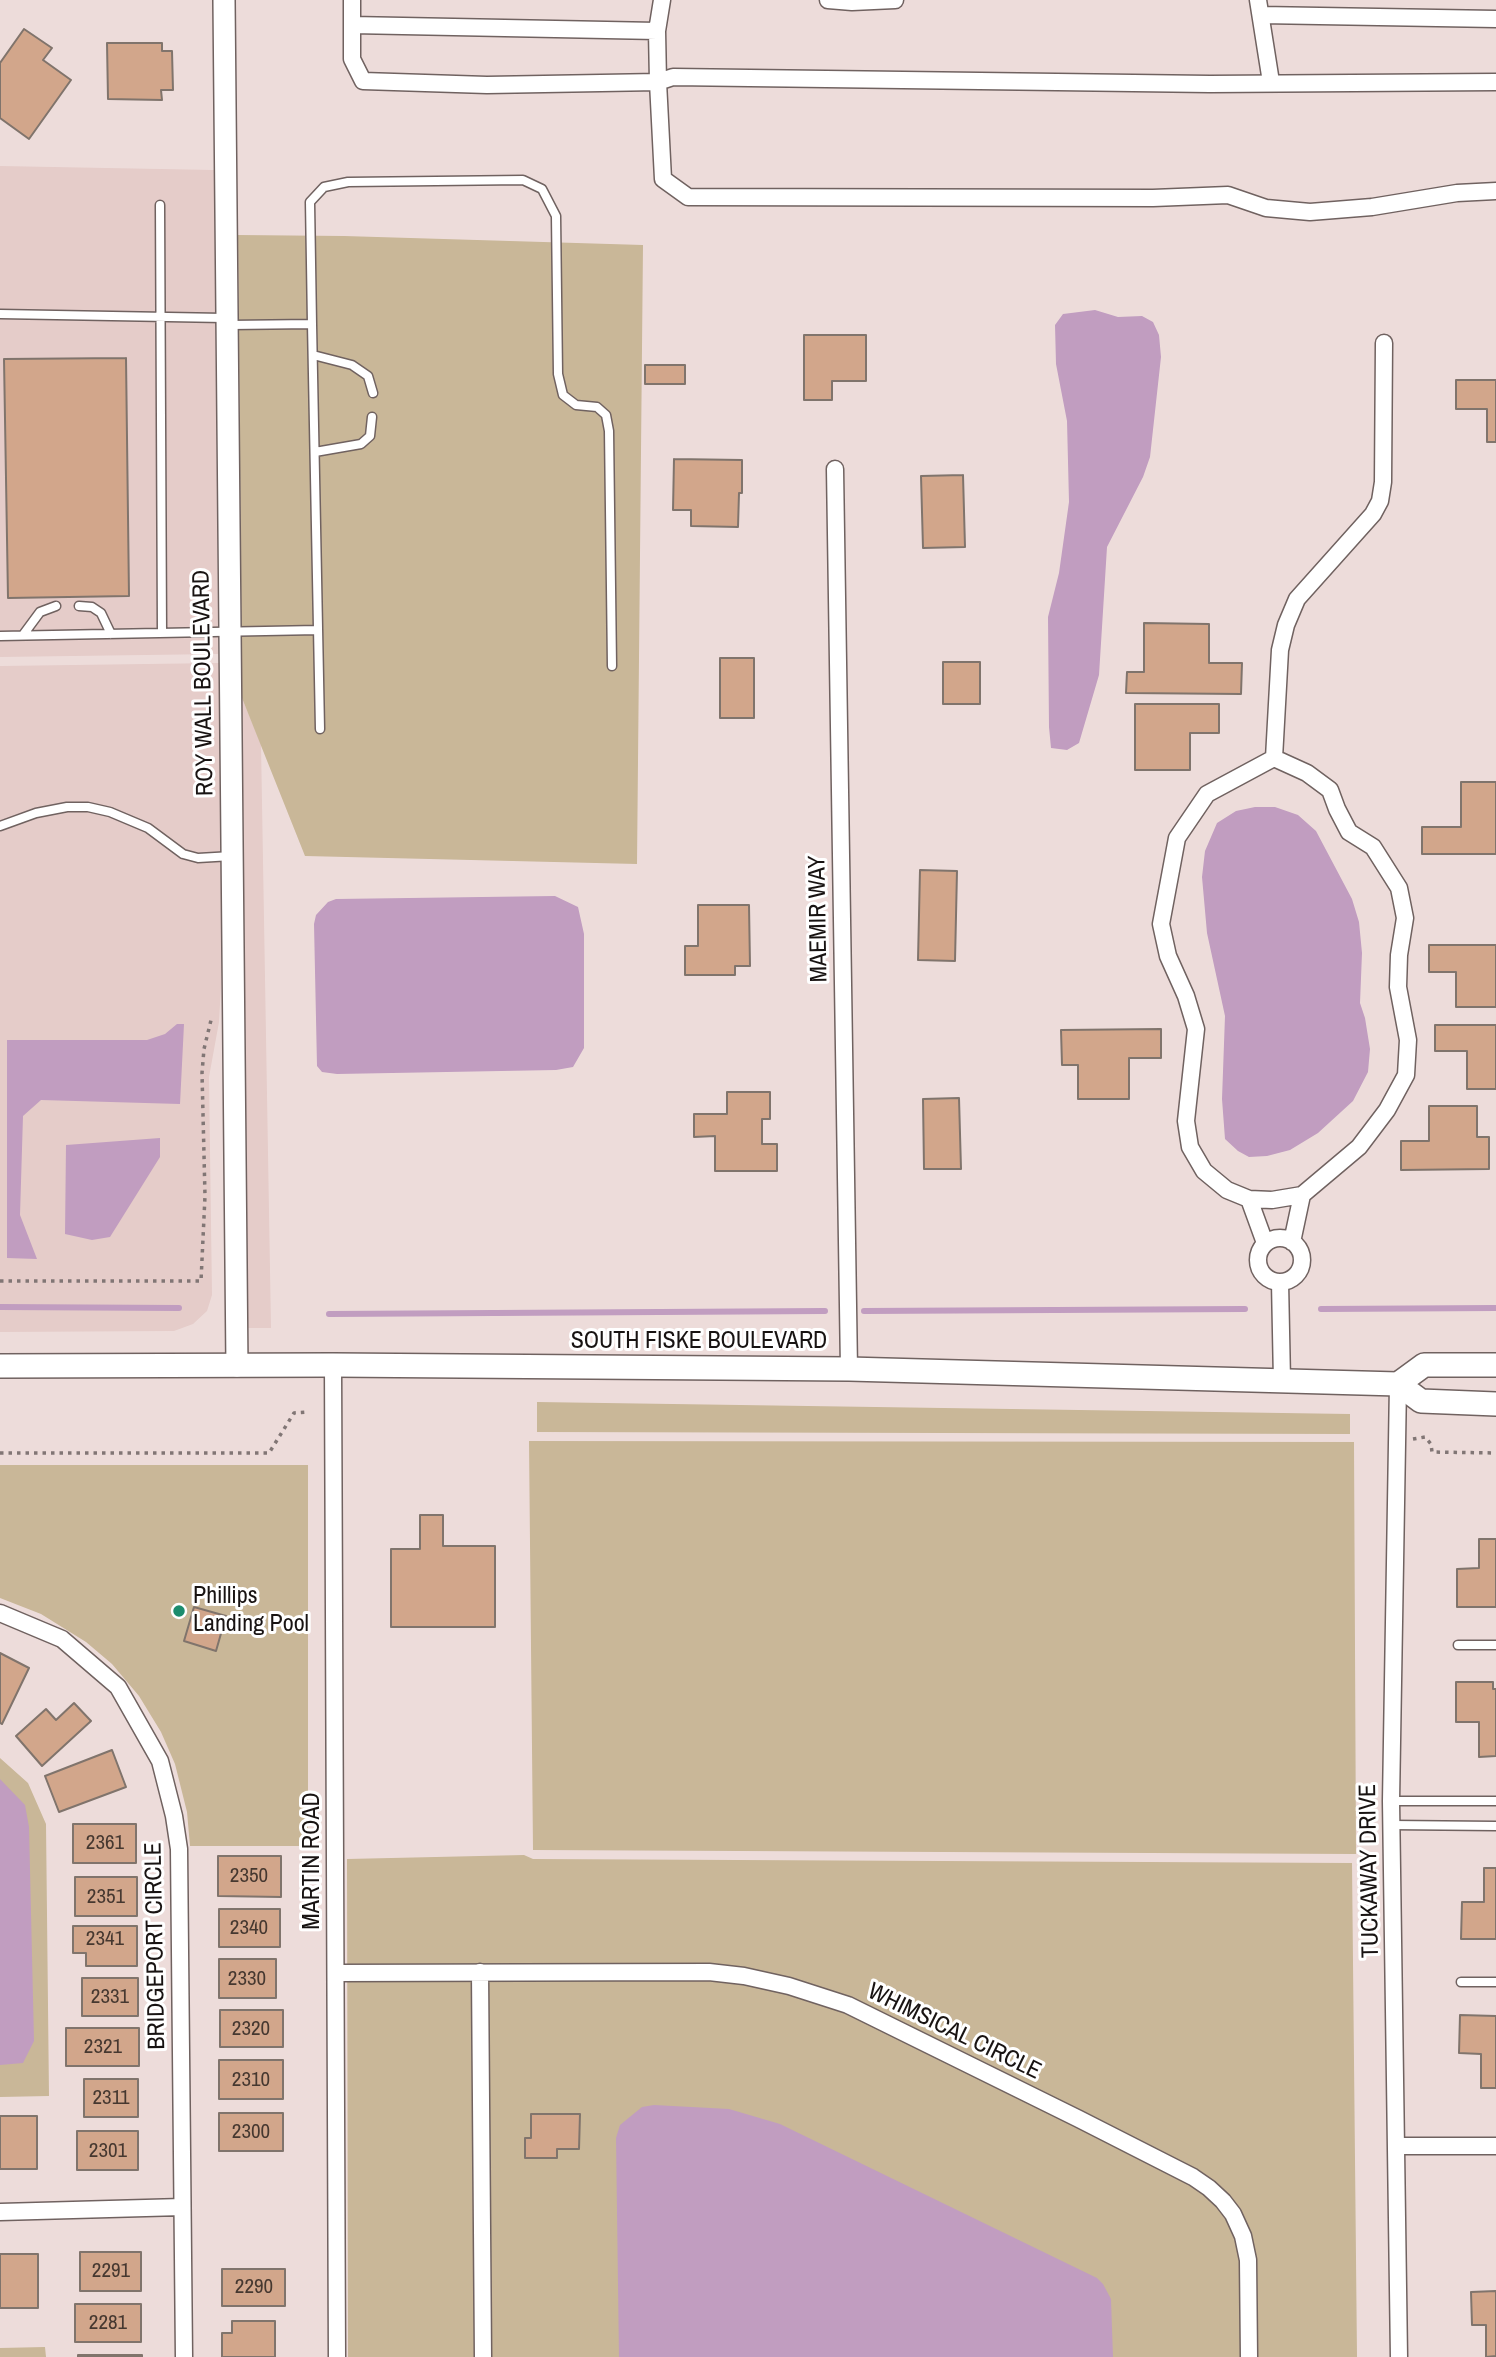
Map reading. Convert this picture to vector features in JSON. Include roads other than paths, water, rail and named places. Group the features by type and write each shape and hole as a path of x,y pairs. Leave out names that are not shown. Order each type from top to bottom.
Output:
{"main road":[{"name":"SOUTH FISKE BOULEVARD","path":"0,1366 333,1365 849,1369 1398,1384 1421,1401 1496,1404"},
{"path":"1398,1384 1424,1365 1496,1365"}],"street":[{"name":"ROY WALL BOULEVARD","path":"224,0 237,1366"},
{"path":"352,0 352,59 363,81 487,85 658,82 673,78 1210,84 1496,82"},
{"path":"662,0 657,31 663,179 688,197 1153,198 1228,195 1266,208 1310,212 1372,207 1457,193 1496,191"},
{"path":"828,0 895,0"},
{"path":"1271,82 1259,8 1496,19"},
{"path":"352,24 657,31"},
{"path":"1274,758 1280,650 1293,608 1297,599 1373,514 1380,501 1384,343"},
{"name":"MAEMIR WAY","path":"835,469 849,1369"},
{"path":"1274,758 1307,773 1331,790 1349,832 1373,847 1399,888 1405,918 1399,955 1398,987 1408,1040 1406,1075 1387,1110 1359,1147 1302,1195 1272,1200 1249,1199 1227,1190 1204,1171 1190,1147 1185,1121 1196,1029 1168,956 1161,924 1177,838 1207,794 1274,758"},
{"path":"1292,1242 1302,1195"},
{"path":"1249,1199 1265,1243"},
{"path":"1278,1238 1292,1242 1300,1252 1300,1266 1293,1277 1280,1282 1268,1278 1259,1267 1258,1254 1265,1243 1278,1238"},
{"path":"1280,1282 1282,1381"},
{"name":"MARTIN ROAD","path":"333,1365 337,2357"},
{"name":"TUCKAWAY DRIVE","path":"1398,1384 1391,1825 1399,2357"},
{"name":"BRIDGEPORT CIRCLE","path":"0,1613 62,1639 118,1687 160,1761 174,1816 179,1849 184,2357"},
{"path":"480,1972 482,2357"},
{"name":"WHIMSICAL CIRCLE","path":"336,1973 709,1972 789,1986 848,2006 1193,2177 1223,2201 1243,2236 1248,2260 1249,2357"},
{"path":"1396,2146 1496,2146"},
{"path":"0,2212 182,2207"}],"lane":[{"path":"320,729 310,202 324,187 348,182 523,180 542,190 556,216 558,374 563,395 576,405 597,407 606,415 609,431 612,666"},
{"path":"160,205 162,633"},
{"path":"0,314 161,317 312,324"},
{"path":"313,355 352,365 368,376 373,393"},
{"path":"315,452 361,444 370,436 372,417"},
{"path":"23,635 40,612 56,606"},
{"path":"79,606 92,607 101,613 111,634"},
{"path":"0,636 318,631"},
{"path":"0,826 36,813 67,807 88,807 110,812 148,828 183,854 198,858 232,856"},
{"path":"1458,1645 1496,1645"},
{"path":"1391,1801 1496,1801"},
{"path":"1391,1825 1496,1826"},
{"path":"1461,1982 1496,1982"}],"waterway":[{"path":"0,1307 179,1308"},
{"path":"1321,1309 1496,1308"},
{"path":"864,1311 1245,1309"},
{"path":"329,1314 825,1311"}],"place":[{"name":"Phillips Landing Pool","path":"179,1611"}]}
